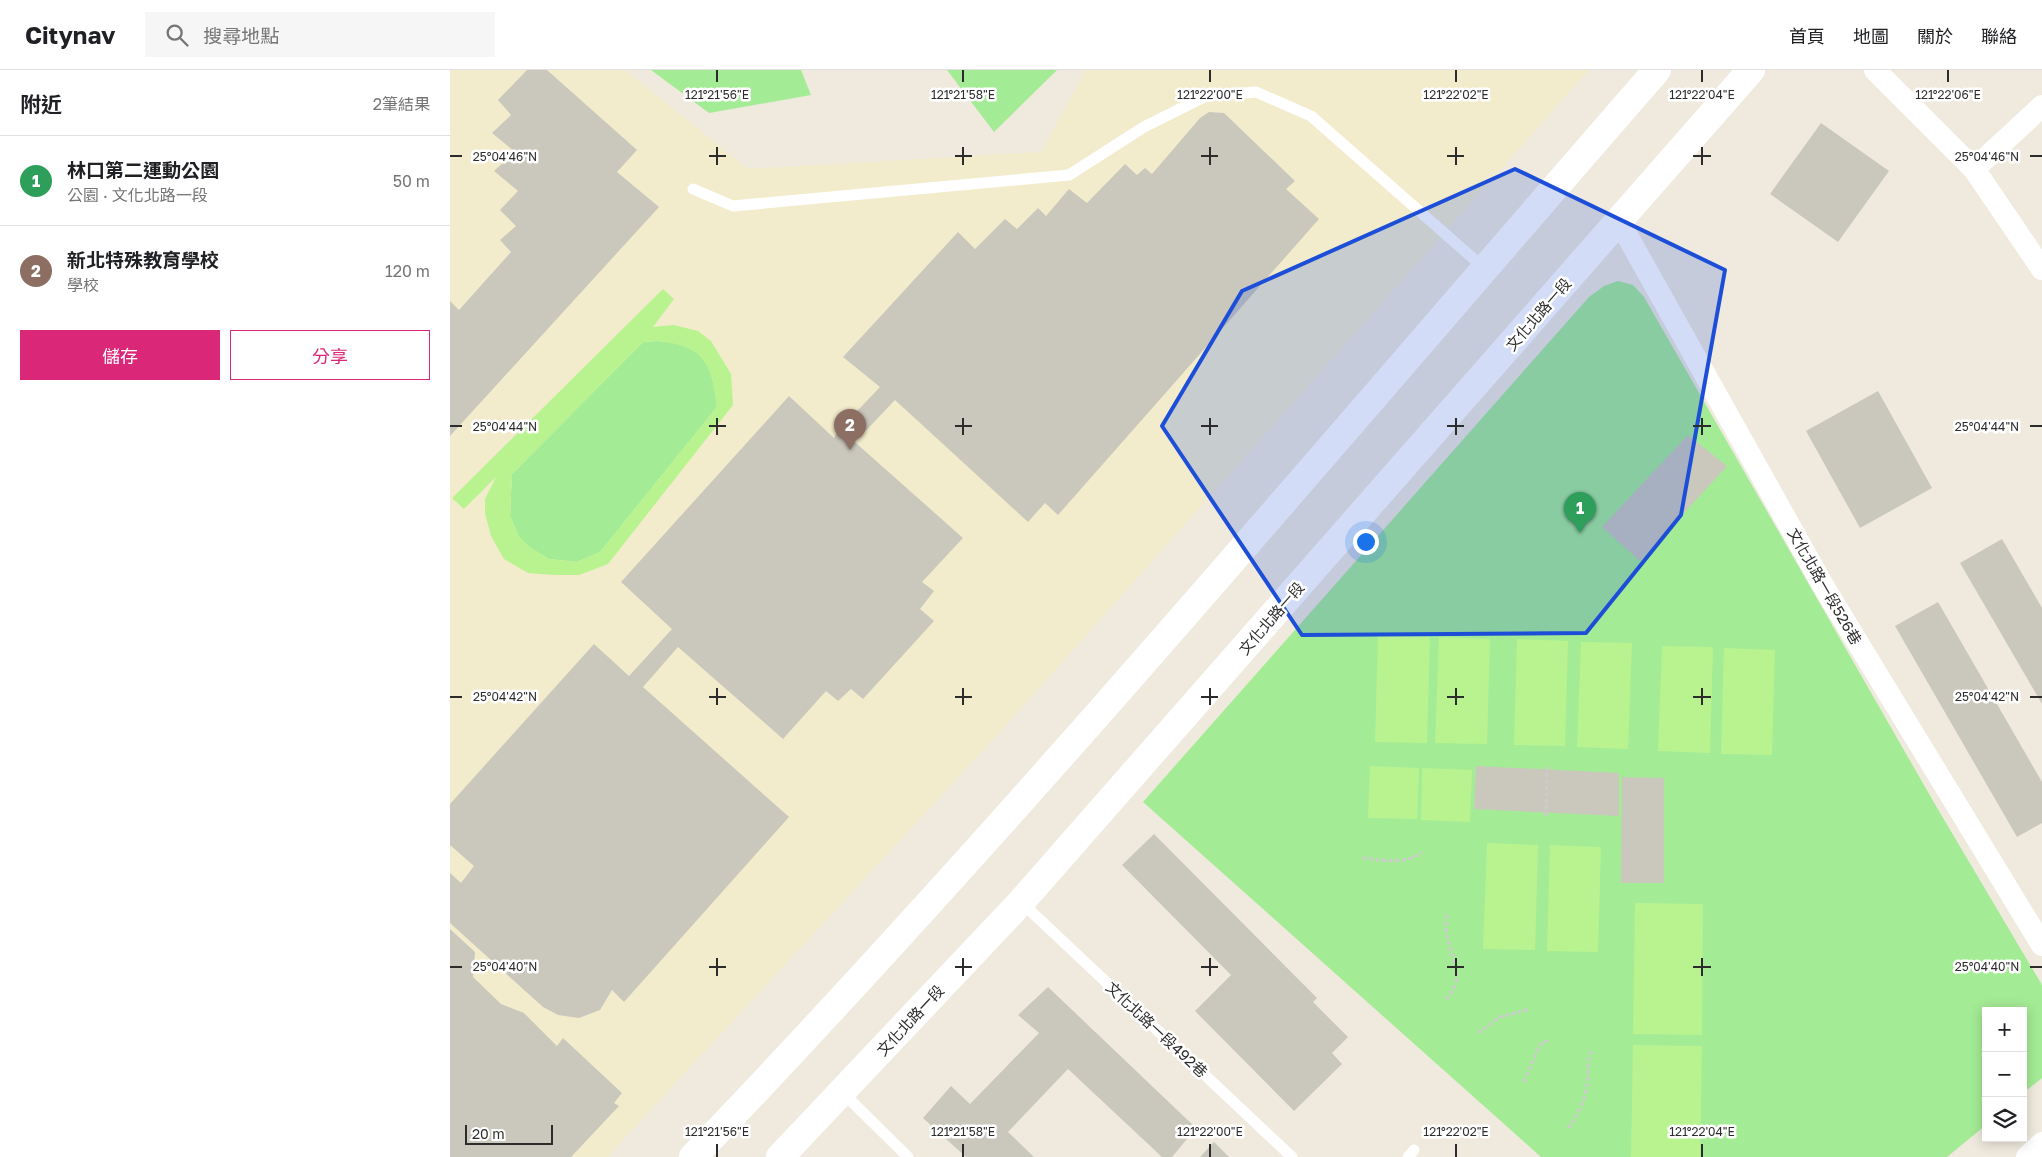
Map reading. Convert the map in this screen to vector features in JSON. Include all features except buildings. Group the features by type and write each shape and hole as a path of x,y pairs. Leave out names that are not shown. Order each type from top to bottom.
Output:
{"main road":[{"path":"693,1157 797,1048 1090,724 1657,70"},
{"name":"文化北路一段","path":"780,1157 1021,902 1751,70"}],"street":[{"path":"1875,70 1974,169 2042,269"},
{"path":"1974,169 2042,106"},
{"name":"文化北路一段526巷","path":"1619,221 1825,589 2042,945"},
{"path":"2027,1157 2042,1143"}],"lane":[{"path":"693,189 733,206 1069,175 1144,127 1206,96 1256,92 1311,116 1484,268"},
{"name":"文化北路一段492巷","path":"1021,902 1292,1157"},
{"path":"842,1092 908,1157"}],"path":[{"path":"1546,816 1547,767"},
{"path":"1362,858 1392,860 1417,856 1422,852"},
{"path":"1446,999 1457,986 1457,976 1444,924 1448,914"},
{"path":"1478,1033 1500,1017 1530,1009"},
{"path":"1524,1082 1539,1046 1548,1040"},
{"path":"1568,1128 1578,1115 1584,1097 1588,1078 1588,1061 1593,1048"}],"highlighted area":[{"path":"1515,169 1725,270 1681,515 1586,633 1302,635 1162,426 1242,291"}],"shaded area":[{"path":"450,70 625,70 748,169 1041,152 1086,70 1589,70 1000,732 607,1157 450,1157"}],"green space":[{"path":"651,70 801,70 811,95 709,113"},
{"path":"947,70 1057,70 994,132"},
{"path":"1618,281 1633,285 1644,297 1936,806 2042,985 2042,1078 2027,1090 2027,1007 1982,1007 1982,1128 1947,1157 1541,1157 1143,802 1589,297 1604,286"},
{"path":"663,289 674,299 653,327 674,325 698,331 711,341 731,374 733,405 608,564 579,575 528,573 504,559 491,536 485,513 485,499 496,477 464,509 452,498","holes":["643,342 674,343 696,352 703,359 712,379 717,407 600,552 577,562 549,559 529,547 519,537 510,516 512,474"]},
{"path":"658,341 686,347 696,352 703,359 709,368 717,407 600,552 577,562 549,559 529,547 519,537 510,516 512,474 643,342"},
{"path":"1378,636 1430,637 1427,743 1375,742"},
{"path":"1439,637 1490,639 1487,744 1435,743"},
{"path":"1517,639 1568,641 1565,746 1514,745"},
{"path":"1581,642 1632,643 1628,749 1577,747"},
{"path":"1662,646 1713,647 1710,753 1658,751"},
{"path":"1724,648 1775,650 1772,755 1721,754"},
{"path":"1370,766 1419,768 1417,819 1368,818"},
{"path":"1422,768 1472,770 1470,822 1421,820"},
{"path":"1487,843 1538,845 1535,950 1483,949"},
{"path":"1550,845 1601,847 1598,952 1547,951"},
{"path":"1635,903 1703,904 1702,1035 1633,1034"},
{"path":"1633,1045 1702,1046 1700,1157 1631,1157"}],"place":[{"name":"新北特殊教育學校","path":"850,450"},
{"name":"林口第二運動公園","path":"1580,533"}]}
